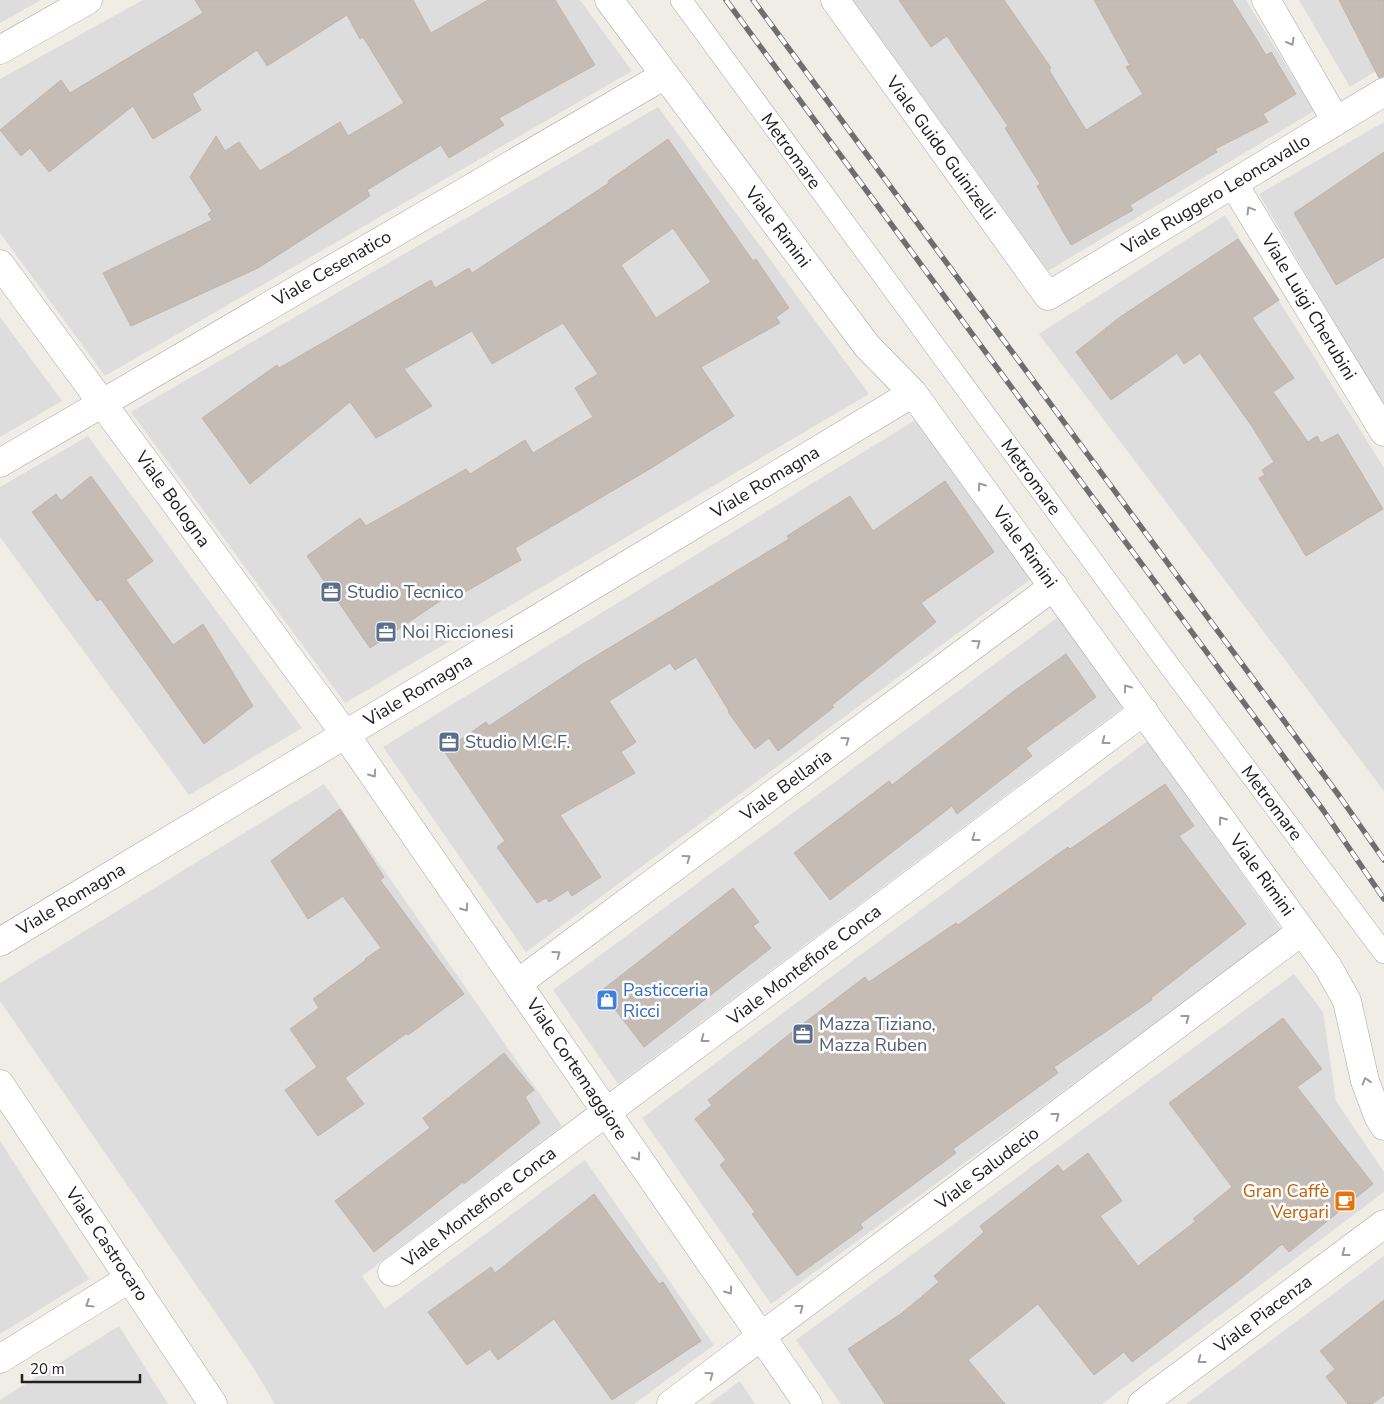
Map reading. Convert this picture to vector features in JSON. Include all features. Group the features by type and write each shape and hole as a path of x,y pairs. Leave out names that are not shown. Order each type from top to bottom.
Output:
{"street":[{"path":"0,50 88,0"},
{"name":"Viale Rimini","path":"609,0 867,346 914,393 1328,967 1347,1001 1365,1081 1378,1116 1384,1126"},
{"name":"Viale Guido Guinizelli","path":"835,0 1048,296"},
{"path":"1266,0 1336,121"},
{"name":"Viale Cesenatico","path":"0,463 665,75"},
{"name":"Viale Ruggero Leoncavallo","path":"1048,296 1384,92"},
{"name":"Viale Luigi Cherubini","path":"1233,183 1384,432"},
{"name":"Viale Bologna","path":"0,264 345,734"},
{"name":"Viale Romagna","path":"0,942 914,393"},
{"name":"Viale Bellaria","path":"518,983 1054,586"},
{"name":"Viale Montefiore Conca","path":"392,1272 1144,712"},
{"name":"Viale Cortemaggiore","path":"345,734 808,1404"},
{"name":"Viale Saludecio","path":"671,1404 1302,931"},
{"name":"Viale Castrocaro","path":"0,1084 214,1404"},
{"name":"Viale Piacenza","path":"1142,1404 1384,1224"},
{"path":"0,1360 130,1278"}],"lane":[{"name":"Metromare","path":"681,0 1160,652 1384,953"}],"shaded area":[{"path":"0,0 41,0 0,23"},
{"path":"143,0 580,0 632,71 105,376 0,233 0,79"},
{"path":"853,0 1246,0 1314,111 1048,271"},
{"path":"1299,0 1384,0 1384,66 1350,87"},
{"path":"658,107 869,394 345,703 131,412"},
{"path":"1384,122 1384,407 1259,194"},
{"path":"1225,215 1384,468 1384,791 1039,334"},
{"path":"0,317 62,401 0,437"},
{"path":"922,416 1035,576 526,952 383,747"},
{"path":"88,436 302,728 189,795 0,537 0,487"},
{"path":"1061,615 1125,706 618,1084 553,990"},
{"path":"1149,740 1282,931 771,1304 642,1118"},
{"path":"324,784 562,1126 362,1276 385,1309 585,1160 714,1345 634,1404 275,1404 253,1367 0,1001 0,983"},
{"path":"1294,974 1323,1012 1336,1101 1384,1172 1384,1192 1102,1404 841,1404 796,1340"},
{"path":"0,1141 89,1279 0,1334"},
{"path":"1384,1256 1384,1404 1186,1404"},
{"path":"119,1326 168,1404 0,1404 0,1400"},
{"path":"740,1381 755,1404 709,1404"}],"building":[{"path":"195,0 413,0 431,33 488,0 555,0 595,65 499,118 504,125 449,158 441,145 367,190 370,196 258,268 131,326 103,273 212,220 208,214 212,211 190,177 216,136 225,151 239,142 260,171 340,122 348,136 404,103 363,37 360,39 347,15 267,66 257,50 192,94 201,110 153,139 133,106 49,172 30,148 21,156 0,130 61,80 70,93 203,13"},
{"path":"899,0 1004,0 1051,68 1049,70 1086,130 1143,94 1126,67 1130,65 1094,0 1232,0 1266,55 1271,52 1296,94 1263,114 1268,122 1215,149 1217,152 1130,205 1133,210 1071,245 1037,186 1040,184 1005,128 1008,126 947,36 931,47"},
{"path":"1339,0 1384,0 1384,76 1379,78"},
{"path":"668,139 753,261 756,259 789,308 776,317 780,323 701,367 734,416 648,470 515,548 521,560 458,596 455,591 370,648 307,556 360,518 366,526 466,469 470,474 525,440 533,453 593,417 575,388 598,374 563,323 492,364 472,331 404,369 432,406 376,438 350,402 250,484 202,418 277,365 279,368 431,280 435,288 469,268 472,273 609,183 608,181","holes":["673,228 711,282 656,318 621,265"]},
{"path":"1384,152 1384,257 1336,285 1294,213"},
{"path":"1238,239 1279,300 1252,318 1294,378 1273,392 1308,442 1317,436 1321,443 1338,434 1383,509 1306,556 1259,478 1265,475 1262,470 1274,462 1253,428 1200,353 1184,364 1177,353 1111,400 1076,352 1120,317"},
{"path":"91,476 153,561 126,580 173,645 203,624 253,706 204,744 101,599 97,601 32,512 56,494 61,501"},
{"path":"945,481 994,552 921,603 936,622 778,751 769,738 755,749 728,712 696,657 675,670 670,663 609,701 636,742 621,752 635,773 560,815 601,877 572,896 568,890 549,902 546,898 537,903 497,847 505,841 444,751 486,722 489,726 581,665 789,539 787,536 850,496 873,531"},
{"path":"1066,654 1096,697 1026,748 1032,756 957,814 952,806 830,900 794,853 889,781 892,785 1014,691"},
{"path":"1165,784 1194,826 1179,836 1246,924 1151,998 1152,1000 1054,1067 1058,1073 953,1149 956,1153 860,1224 863,1228 797,1276 752,1214 755,1212 720,1165 726,1160 695,1119 712,1105 708,1100 792,1032 865,977 869,982 956,923 958,925 1068,847 1070,849"},
{"path":"340,809 384,877 380,880 464,994 345,1078 364,1104 318,1136 285,1090 317,1067 290,1029 319,1008 313,999 381,948 343,896 308,919 271,861"},
{"path":"733,888 759,922 753,926 771,948 644,1047 601,991"},
{"path":"1283,1018 1322,1069 1297,1087 1373,1184 1289,1252 1282,1244 1243,1277 1132,1362 1124,1352 1094,1375 1038,1304 968,1360 1005,1404 885,1404 848,1349 902,1313 939,1282 934,1276 984,1232 980,1226 1058,1165 1063,1172 1088,1153 1122,1201 1100,1216 1138,1266 1196,1221 1193,1219 1232,1187 1169,1103"},
{"path":"504,1053 534,1090 525,1097 540,1123 464,1184 463,1182 374,1252 335,1201 430,1128 423,1118"},
{"path":"594,1194 659,1284 663,1282 701,1341 612,1400 554,1319 498,1360 490,1349 467,1365 428,1312 491,1267 495,1273"},
{"path":"1384,1300 1384,1395 1372,1404 1348,1404 1326,1377 1335,1369 1320,1351"}],"railway":[{"path":"726,0 1323,810 1384,899"},
{"path":"753,0 1340,797 1384,860"}],"place":[{"name":"Studio Tecnico","path":"331,592"},
{"name":"Noi Riccionesi","path":"386,632"},
{"name":"Studio M.C.F.","path":"449,742"},
{"name":"Pasticceria Ricci","path":"607,1000"},
{"name":"Mazza Tiziano, Mazza Ruben","path":"803,1034"},
{"name":"Gran Caffè Vergari","path":"1345,1201"}]}
